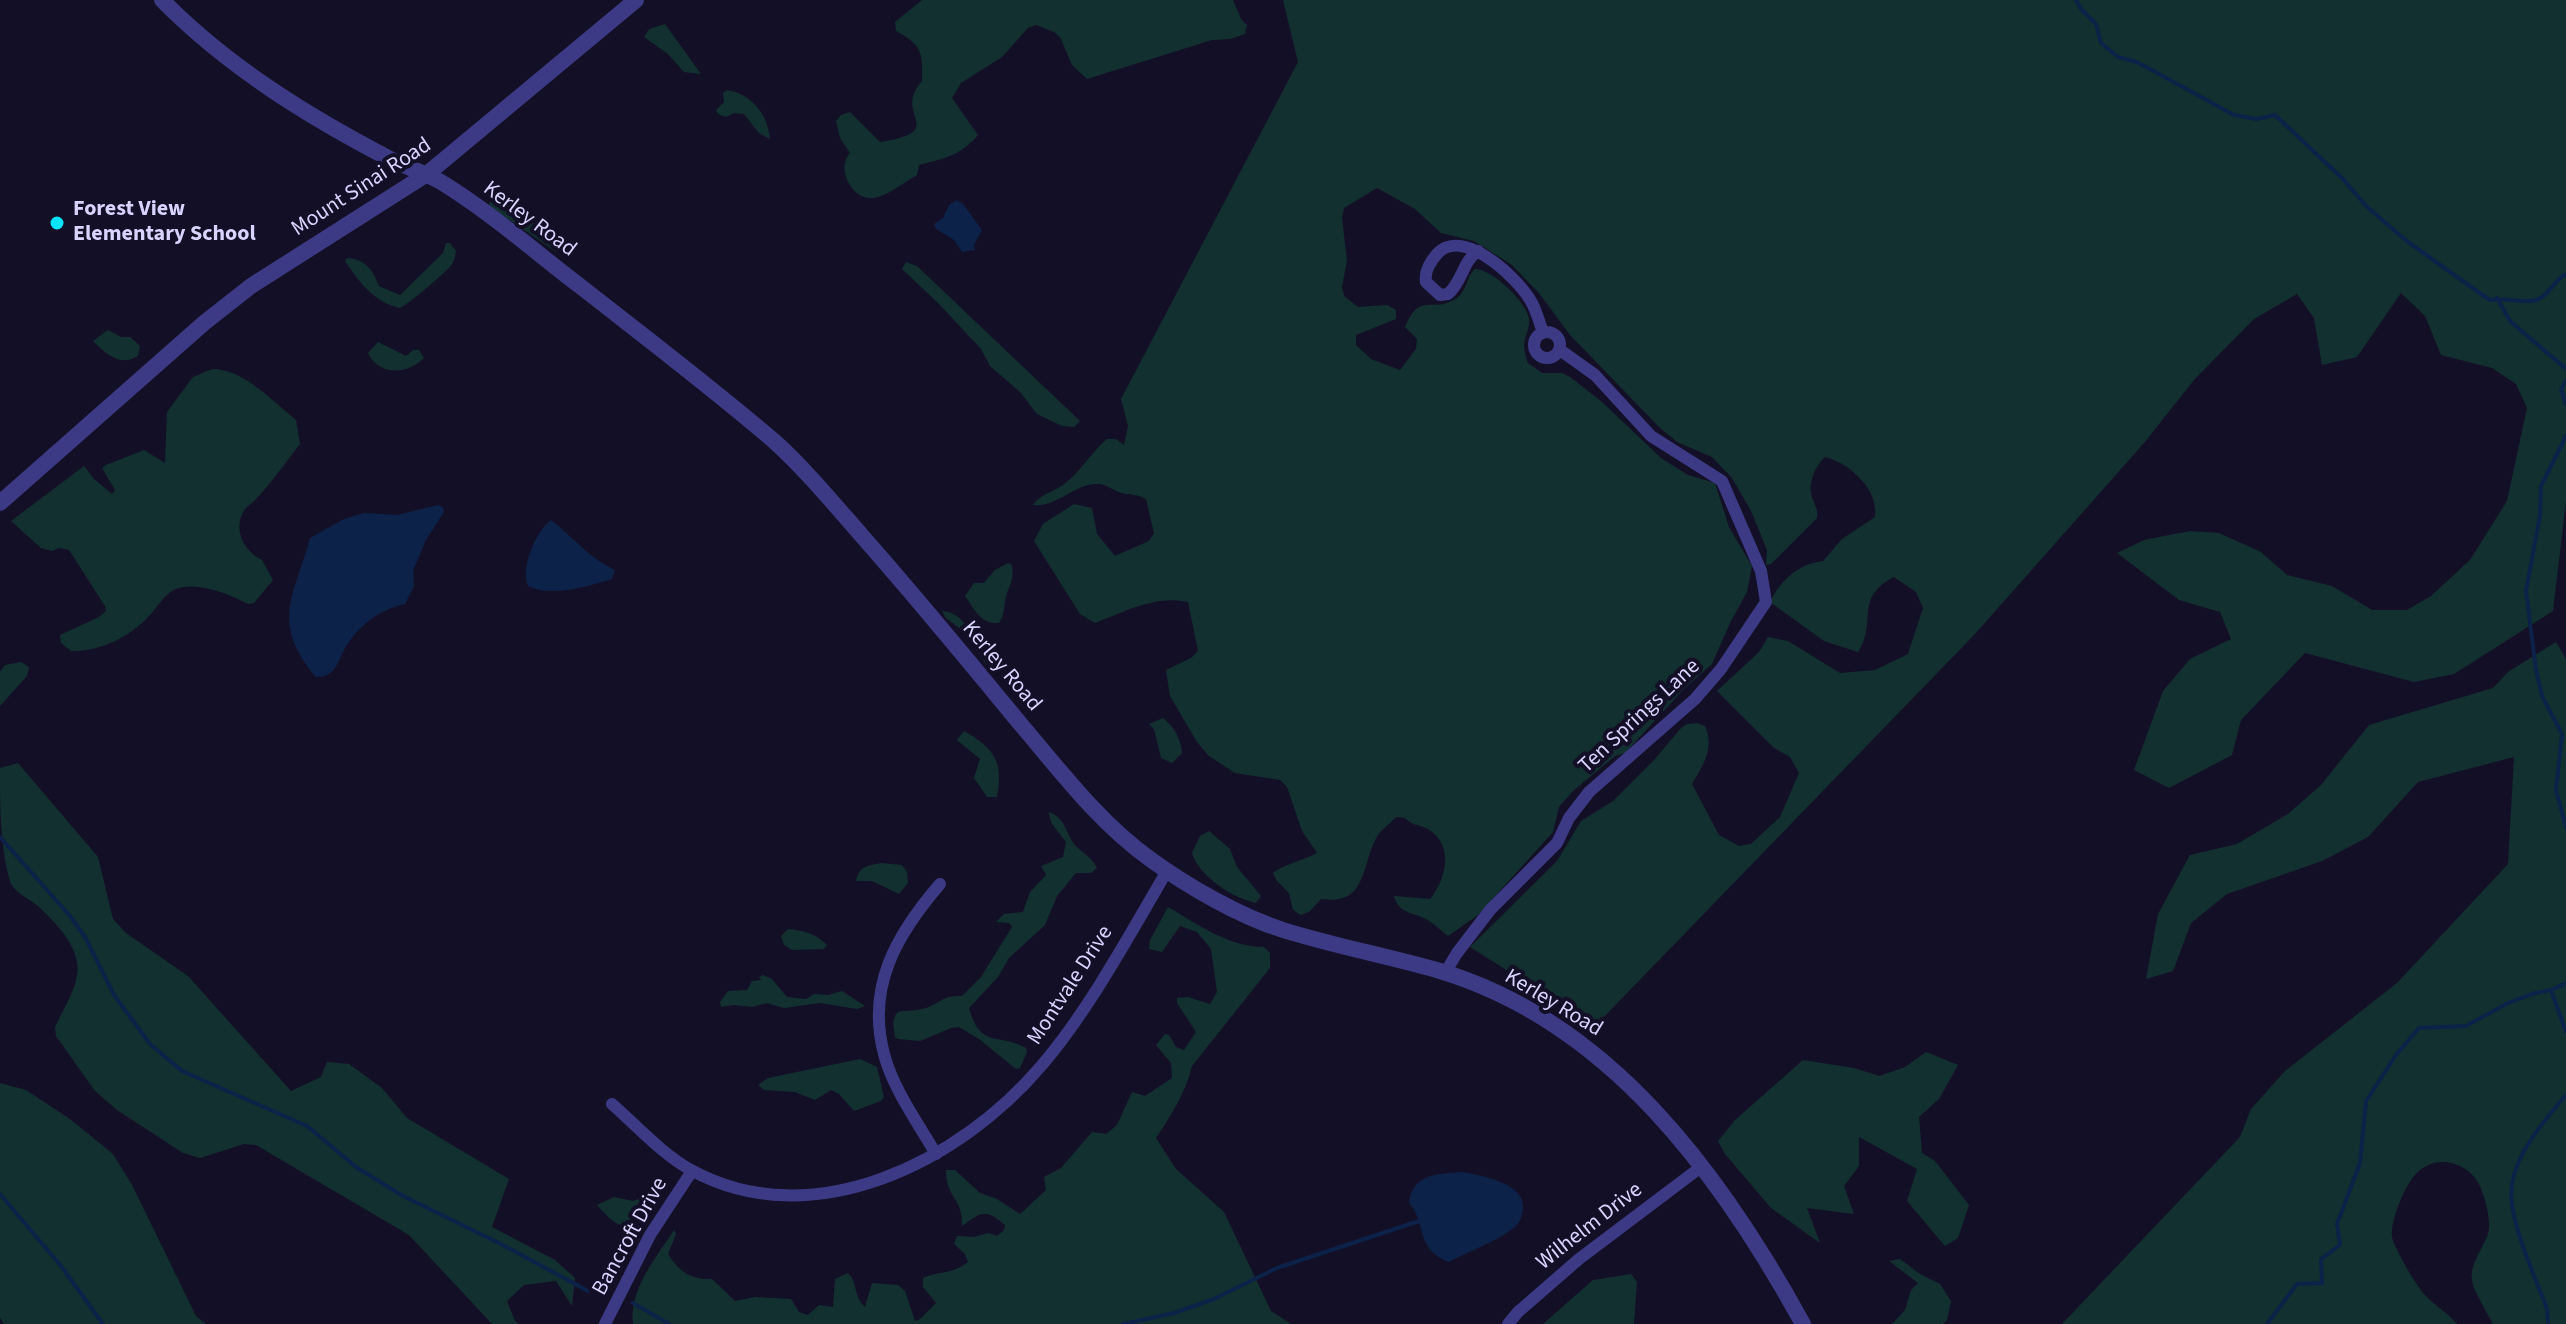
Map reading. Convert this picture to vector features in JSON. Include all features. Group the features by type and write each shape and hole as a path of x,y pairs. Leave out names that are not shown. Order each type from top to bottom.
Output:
{"street":[{"name":"Kerley Road","path":"162,0 217,51 271,90 398,163 427,174 508,230 677,361 780,447 875,550 1074,788 1122,837 1167,871 1227,904 1286,931 1445,973 1479,986 1537,1015 1591,1051 1647,1102 1701,1167 1746,1231 1803,1324"},
{"name":"Mount Sinai Road","path":"0,503 81,429 251,286 427,174 636,0"},
{"path":"1451,246 1478,251 1467,261 1462,277 1448,294 1440,295 1426,282 1425,275 1430,263 1442,249 1451,246"},
{"name":"Ten Springs Lane","path":"1478,251 1519,284 1531,300 1543,333"},
{"name":"Ten Springs Lane","path":"1445,973 1490,910 1557,843 1569,818 1589,792 1695,699 1721,669 1766,602 1761,571 1722,481 1651,436 1595,375 1560,350 1558,337 1543,333 1534,342 1538,355 1550,358 1560,350"},
{"name":"Montvale Drive","path":"612,1104 692,1171 742,1189 767,1194 815,1194 867,1185 936,1154 997,1111 1042,1066 1075,1022 1167,871"},
{"path":"936,1154 894,1080 884,1054 880,1009 882,988 894,947 916,912 940,884"},
{"name":"Wilhelm Drive","path":"1508,1324 1579,1259 1701,1167"},
{"name":"Bancroft Drive","path":"605,1324 650,1235 692,1171"}],"green space":[{"path":"922,0 1233,0 1247,25 1245,34 1212,40 1087,79 1072,65 1060,37 1036,25 1028,28 1002,57 961,83 952,98 978,135 952,155 919,165 917,175 889,192 878,197 865,197 853,189 845,175 844,167 850,153 840,138 836,121 850,112 880,142 912,133 916,120 912,103 922,81 922,63 916,46 896,31 895,22"},
{"path":"1283,0 2566,0 2566,501 2553,611 2454,674 2414,682 2305,653 2241,720 2232,755 2169,788 2134,770 2163,691 2190,659 2231,639 2220,612 2179,600 2117,553 2144,540 2190,531 2219,533 2261,552 2287,575 2332,586 2372,610 2407,610 2431,596 2470,560 2507,501 2527,408 2516,384 2492,368 2441,355 2425,316 2401,293 2357,357 2322,365 2314,318 2297,294 2254,319 2194,380 2144,443 1975,634 1598,1023 1546,995 1470,947 1557,861 1581,821 1613,801 1687,724 1705,726 1708,734 1706,756 1692,784 1719,835 1739,846 1751,844 1780,817 1799,773 1790,757 1774,748 1717,691 1759,652 1768,637 1788,641 1840,673 1875,670 1908,654 1923,608 1916,592 1894,577 1882,585 1870,602 1864,641 1858,652 1824,641 1770,602 1791,574 1823,561 1842,539 1875,517 1872,497 1861,479 1844,465 1825,457 1811,482 1817,518 1771,564 1766,565 1767,550 1751,511 1732,478 1712,457 1677,442 1659,427 1570,335 1539,293 1512,265 1474,241 1441,233 1415,209 1377,188 1344,208 1342,218 1347,261 1342,287 1344,296 1358,307 1387,305 1396,310 1396,319 1356,335 1356,345 1371,359 1400,370 1416,349 1417,339 1405,327 1417,309 1458,297 1475,269 1490,274 1515,295 1527,312 1529,322 1524,344 1528,363 1542,373 1562,373 1570,377 1601,401 1661,458 1688,475 1715,483 1729,527 1752,566 1747,592 1712,664 1684,689 1625,753 1615,756 1573,791 1559,807 1553,832 1478,915 1448,936 1429,921 1399,906 1394,896 1430,899 1444,872 1445,853 1442,844 1428,829 1396,817 1378,835 1355,889 1348,896 1321,899 1309,912 1301,915 1293,910 1289,893 1273,873 1317,853 1302,831 1287,787 1280,780 1235,773 1209,756 1197,742 1170,696 1166,670 1191,658 1198,651 1188,602 1152,603 1095,623 1080,614 1034,541 1043,524 1074,504 1092,508 1097,534 1115,556 1149,541 1154,533 1146,499 1098,484 1081,487 1050,503 1033,505 1042,496 1067,482 1107,439 1116,439 1124,445 1128,426 1121,399 1298,62"},
{"path":"665,24 701,74 684,72 668,54 644,37 649,29"},
{"path":"727,90 744,96 757,107 766,121 770,139 759,133 744,114 734,113 726,117 718,114 716,110 724,102 723,93"},
{"path":"497,195 559,243 556,252 488,205"},
{"path":"446,243 450,243 456,251 452,264 400,308 375,296 345,261 347,258 363,263 371,270 379,286 400,295 443,253"},
{"path":"906,262 917,266 1080,421 1074,427 1062,426 1037,414 1020,392 990,366 981,349 902,269"},
{"path":"108,330 121,337 130,337 140,346 138,356 119,360 93,341"},
{"path":"378,342 406,356 413,350 419,350 424,358 410,368 386,369 373,361 368,353"},
{"path":"212,369 224,370 246,380 296,420 300,444 268,486 244,510 240,519 242,540 250,552 262,560 273,580 254,603 248,604 203,588 176,589 141,624 123,637 92,649 71,651 61,643 60,635 99,617 106,611 105,606 69,550 41,548 11,521 84,466 112,494 115,490 102,468 106,465 144,450 165,463 167,412 193,377"},
{"path":"1008,563 1012,565 1012,575 1003,616 999,623 992,623 979,615 965,596 974,583 984,583 995,570"},
{"path":"942,611 950,612 962,621 988,652 996,647 999,660 991,671 963,631"},
{"path":"2556,642 2566,659 2566,1324 2493,1324 2472,1280 2475,1262 2489,1229 2484,1197 2469,1172 2444,1162 2427,1166 2414,1176 2396,1212 2392,1237 2421,1291 2457,1324 2062,1324 2240,1137 2251,1109 2285,1071 2397,983 2508,864 2514,757 2418,782 2368,837 2322,861 2227,894 2191,923 2173,971 2146,979 2158,914 2190,855 2237,844 2288,814 2321,785 2369,725 2493,688 2508,672"},
{"path":"21,662 29,667 27,676 0,706 0,672 5,665"},
{"path":"1163,718 1174,729 1182,753 1172,763 1161,758 1154,729 1149,724"},
{"path":"964,731 989,750 998,765 997,797 987,797 974,778 980,759 957,740"},
{"path":"18,763 98,857 113,919 126,933 188,976 291,1091 321,1077 327,1062 349,1064 382,1088 407,1118 509,1179 492,1227 555,1260 575,1278 572,1306 556,1281 524,1285 507,1301 519,1324 492,1324 409,1235 256,1145 244,1144 200,1158 183,1153 117,1110 95,1091 56,1036 55,1027 71,996 77,976 76,956 53,921 13,887 7,871 1,828 0,768"},
{"path":"1048,812 1062,821 1075,845 1097,868 1091,873 1076,873 1057,896 1045,925 1009,958 998,977 969,1008 979,1030 985,1035 1026,1048 1020,1068 1016,1069 959,1027 920,1041 895,1037 894,1020 898,1012 928,1008 948,997 962,996 981,977 1012,927 1009,923 996,922 1004,914 1023,912 1030,892 1046,875 1041,866 1063,857 1066,842 1052,824"},
{"path":"1209,831 1230,849 1237,867 1261,896 1256,903 1218,885 1196,862 1192,853 1200,836"},
{"path":"881,863 902,865 907,872 908,883 899,894 872,881 856,881 862,870"},
{"path":"1168,907 1214,933 1238,943 1264,947 1270,953 1270,968 1192,1066 1182,1095 1156,1138 1176,1169 1224,1212 1271,1311 1291,1324 633,1324 639,1286 674,1230 676,1234 668,1254 677,1266 692,1276 712,1279 735,1301 755,1297 791,1299 799,1312 808,1315 819,1305 833,1307 835,1279 848,1273 865,1307 872,1283 898,1285 905,1291 915,1321 919,1320 936,1303 923,1287 923,1278 957,1269 968,1262 965,1254 954,1244 957,1236 974,1237 988,1233 997,1236 1005,1225 993,1216 984,1214 962,1226 960,1209 949,1187 946,1170 955,1170 980,1193 997,1199 1020,1214 1046,1190 1044,1177 1061,1168 1092,1132 1106,1134 1117,1125 1132,1092 1145,1096 1172,1078 1171,1063 1156,1045 1165,1034 1169,1035 1176,1047 1184,1050 1196,1032 1177,1003 1177,998 1188,997 1210,1004 1217,992 1211,949 1197,932 1180,926 1162,952 1149,949 1150,940"},
{"path":"788,929 809,933 827,945 824,949 792,950 784,945 781,936"},
{"path":"763,975 772,979 787,997 806,999 814,994 828,995 842,991 865,1006 857,1009 820,1003 784,1008 767,1003 752,1007 721,1007 720,1002 728,991 747,990 752,981 761,980 759,977"},
{"path":"1926,1052 1958,1065 1939,1099 1919,1117 1922,1153 1935,1161 1969,1205 1958,1238 1945,1246 1907,1201 1917,1169 1859,1137 1859,1166 1844,1186 1854,1214 1807,1208 1820,1243 1771,1208 1725,1154 1718,1141 1735,1120 1803,1060 1854,1068 1879,1076 1905,1067"},
{"path":"860,1059 877,1067 884,1097 854,1111 839,1094 831,1090 815,1100 795,1092 764,1090 758,1085 768,1078"},
{"path":"0,1083 26,1090 70,1119 113,1154 132,1185 196,1316 206,1324 4,1324 0,1318"},
{"path":"614,1197 633,1201 638,1199 641,1202 628,1226 615,1222 597,1205"},
{"path":"1900,1259 1940,1284 1951,1301 1947,1320 1943,1324 1892,1324 1905,1310 1911,1290 1918,1283 1889,1261"},
{"path":"1631,1274 1637,1282 1634,1324 1543,1324 1593,1280"}],"water":[{"path":"957,200 982,230 974,245 975,250 962,252 954,240 936,229 934,224"},
{"path":"438,505 443,507 444,512 426,540 413,571 414,586 405,604 388,609 366,623 348,643 333,670 316,677 293,640 290,624 293,593 310,538 344,519 364,513 397,515"},
{"path":"551,520 589,553 615,570 612,579 559,591 528,586 526,570 531,550 540,532"},
{"path":"1463,1172 1510,1187 1522,1200 1523,1212 1518,1224 1511,1230 1449,1262 1431,1251 1409,1203 1411,1193 1421,1181 1436,1175"}],"waterway":[{"path":"2076,0 2096,24 2101,43 2118,57 2137,62 2234,115 2257,119 2275,115 2343,179 2367,207 2408,242 2490,300 2536,300 2566,274"},
{"path":"2497,298 2510,321 2566,369"},
{"path":"2566,381 2561,389 2566,404"},
{"path":"2566,436 2541,486 2540,515 2526,591 2542,696 2562,734 2556,790 2566,827"},
{"path":"0,837 70,916 85,937 114,995 150,1044 182,1071 307,1126 356,1167 403,1196 588,1291"},
{"path":"2566,983 2551,990 2566,1032"},
{"path":"2267,1324 2297,1284 2322,1283 2321,1259 2340,1245 2337,1224 2360,1163 2366,1101 2396,1055 2419,1028 2466,1026 2508,1003 2551,990"},
{"path":"2548,1324 2547,1309 2513,1213 2512,1184 2526,1148 2566,1095"},
{"path":"0,1194 61,1266 103,1324"},
{"path":"1124,1324 1174,1313 1214,1299 1277,1268 1419,1221"},
{"path":"633,1303 669,1324"}],"place":[{"name":"Forest View Elementary School","path":"57,223"}]}
